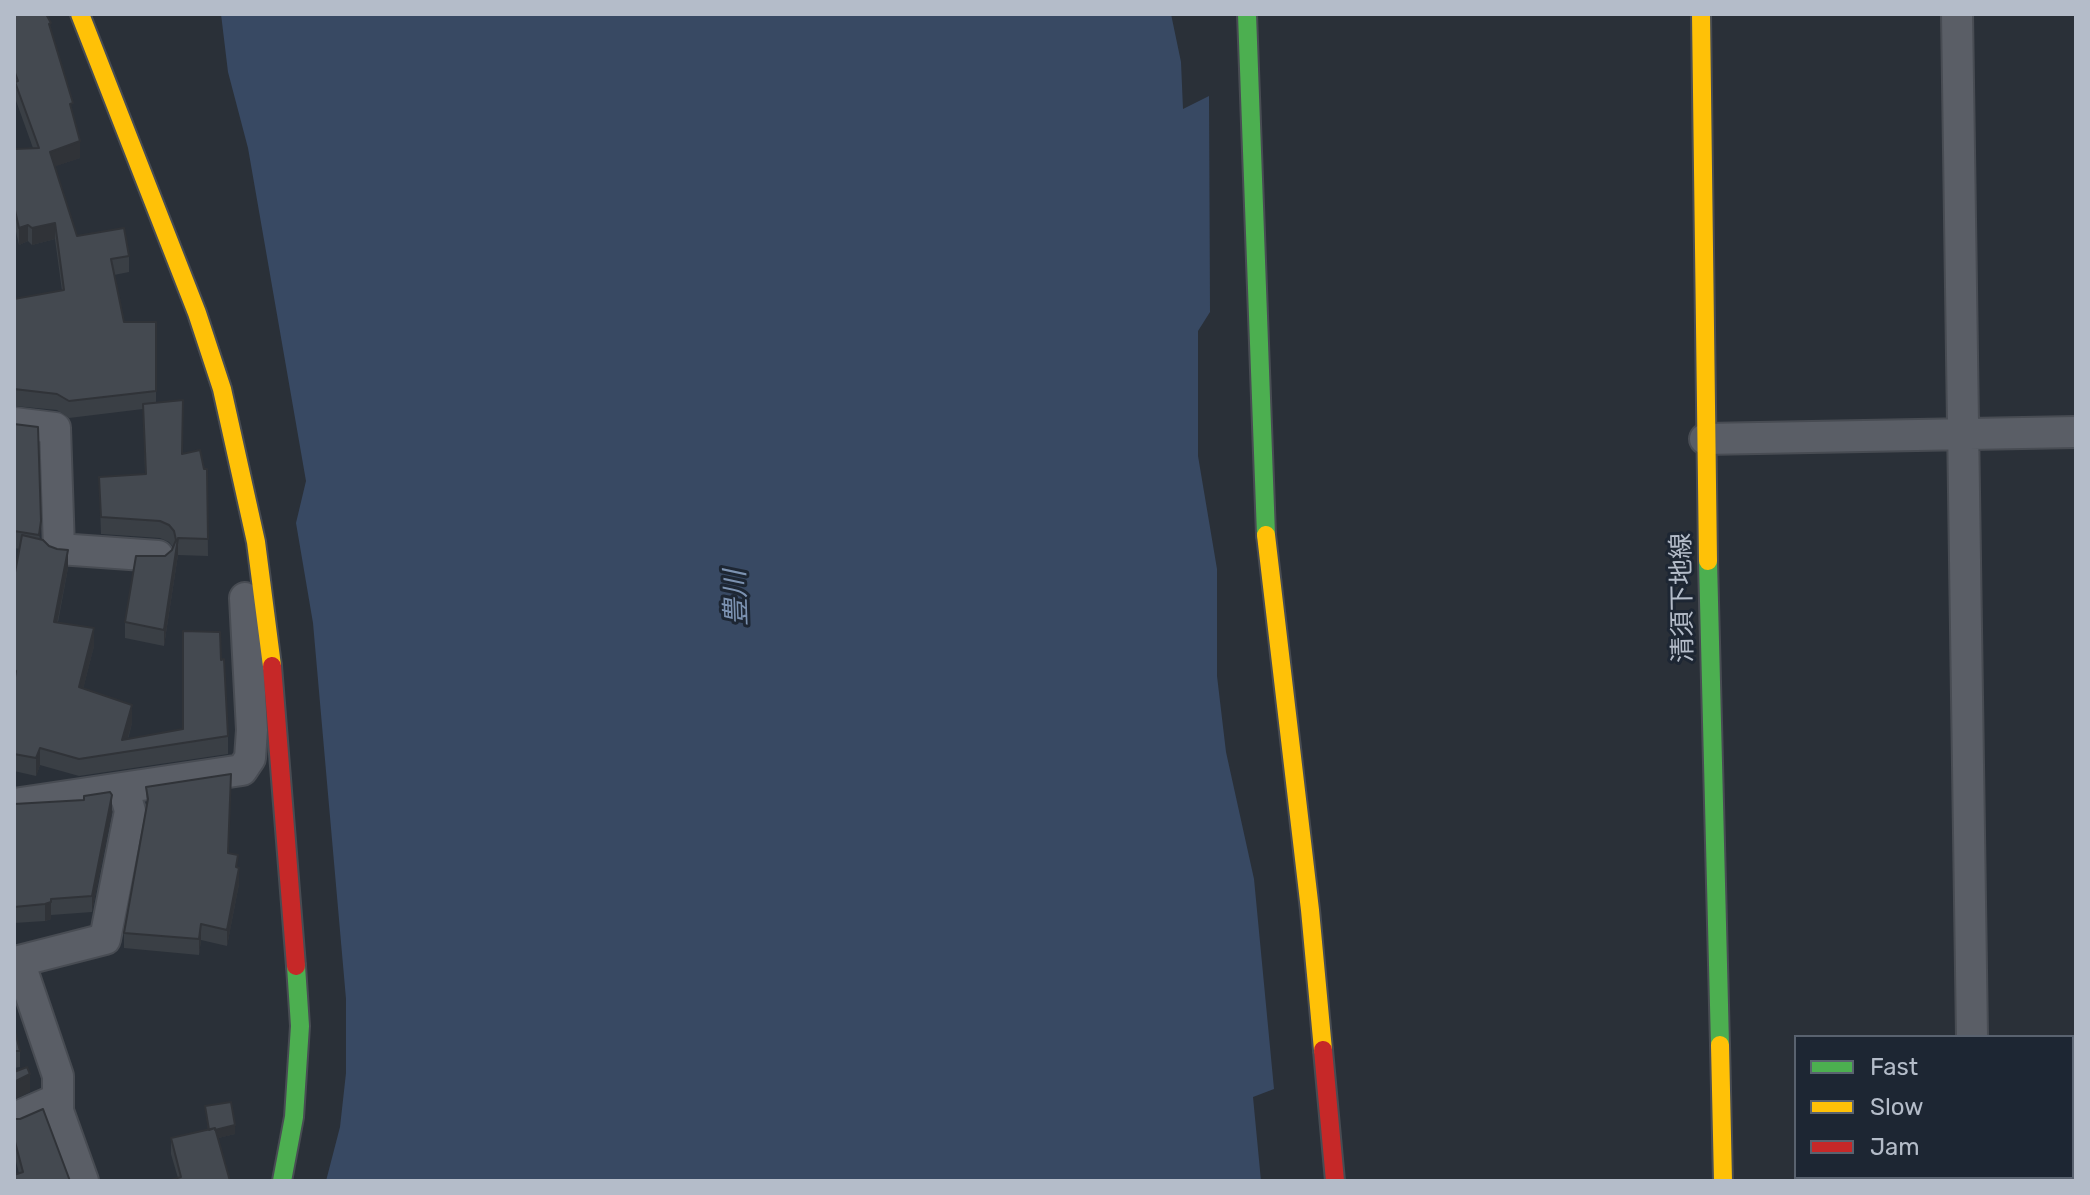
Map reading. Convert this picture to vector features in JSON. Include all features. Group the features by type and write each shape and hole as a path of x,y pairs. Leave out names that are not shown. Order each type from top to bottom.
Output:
{"street":[{"path":"80,14 197,313 222,389 256,542 276,697 300,1026 294,1117 282,1181"},
{"path":"1247,14 1264,517 1310,910 1335,1181"},
{"name":"清須下地線","path":"1701,14 1705,439 1723,1181"},
{"path":"1957,14 1972,1035"},
{"path":"14,423 55,428 59,549 158,556"},
{"path":"1705,439 2076,432"},
{"path":"14,804 242,770 250,758 252,730 244,576 256,542"},
{"path":"83,1181 58,1111 58,1076 19,961 105,939 130,811 124,790"},
{"path":"14,1118 58,1099"}],"water":[{"name":"豊川","path":"221,14 1171,14 1181,62 1183,109 1209,96 1210,312 1198,331 1198,456 1217,569 1217,676 1226,752 1254,879 1274,1089 1253,1097 1261,1181 326,1181 340,1127 346,1073 346,999 313,623 296,523 306,481 248,148 228,72"}],"building":[{"path":"14,14 46,14 51,23 80,141 50,152 77,236 124,228 129,256 111,259 124,322 156,322 156,391 69,401 57,394 14,389 14,299 64,290 55,223 19,228 14,206 14,149 39,148 15,82 18,81 14,70"},
{"path":"183,400 182,454 200,450 204,469 207,469 208,539 178,538 164,630 125,622 136,556 165,556 176,540 174,531 160,521 101,517 99,477 146,474 143,404"},
{"path":"14,424 38,427 39,535 14,531"},
{"path":"22,535 43,540 57,549 68,550 54,622 94,628 79,687 132,705 122,740 183,729 183,631 220,632 228,736 79,759 40,748 36,758 14,754 14,578"},
{"path":"231,774 228,853 238,855 236,867 239,868 227,930 201,924 199,939 124,933 148,799 146,787"},
{"path":"110,792 112,795 92,896 51,899 45,904 14,907 14,804 84,800 84,796"},
{"path":"14,1027 20,1051 14,1051"},
{"path":"27,1067 30,1074 14,1082 14,1072"},
{"path":"231,1102 235,1125 209,1130 205,1106"},
{"path":"43,1109 70,1181 14,1181 14,1175 23,1172 14,1138 14,1119"},
{"path":"215,1128 230,1181 167,1181 181,1177 171,1138"}],"traffic: fast":[{"path":"1247,14 1266,535"},
{"path":"1708,561 1720,1045"},
{"path":"282,1181 294,1117 300,1026 296,966"}],"traffic: slow":[{"path":"80,14 197,313 222,389 256,542 272,666"},
{"path":"1701,14 1708,561"},
{"path":"1266,535 1310,910 1323,1050"},
{"path":"1720,1045 1723,1181"}],"traffic: jam":[{"path":"272,666 296,966"},
{"path":"1323,1050 1335,1181"}]}
